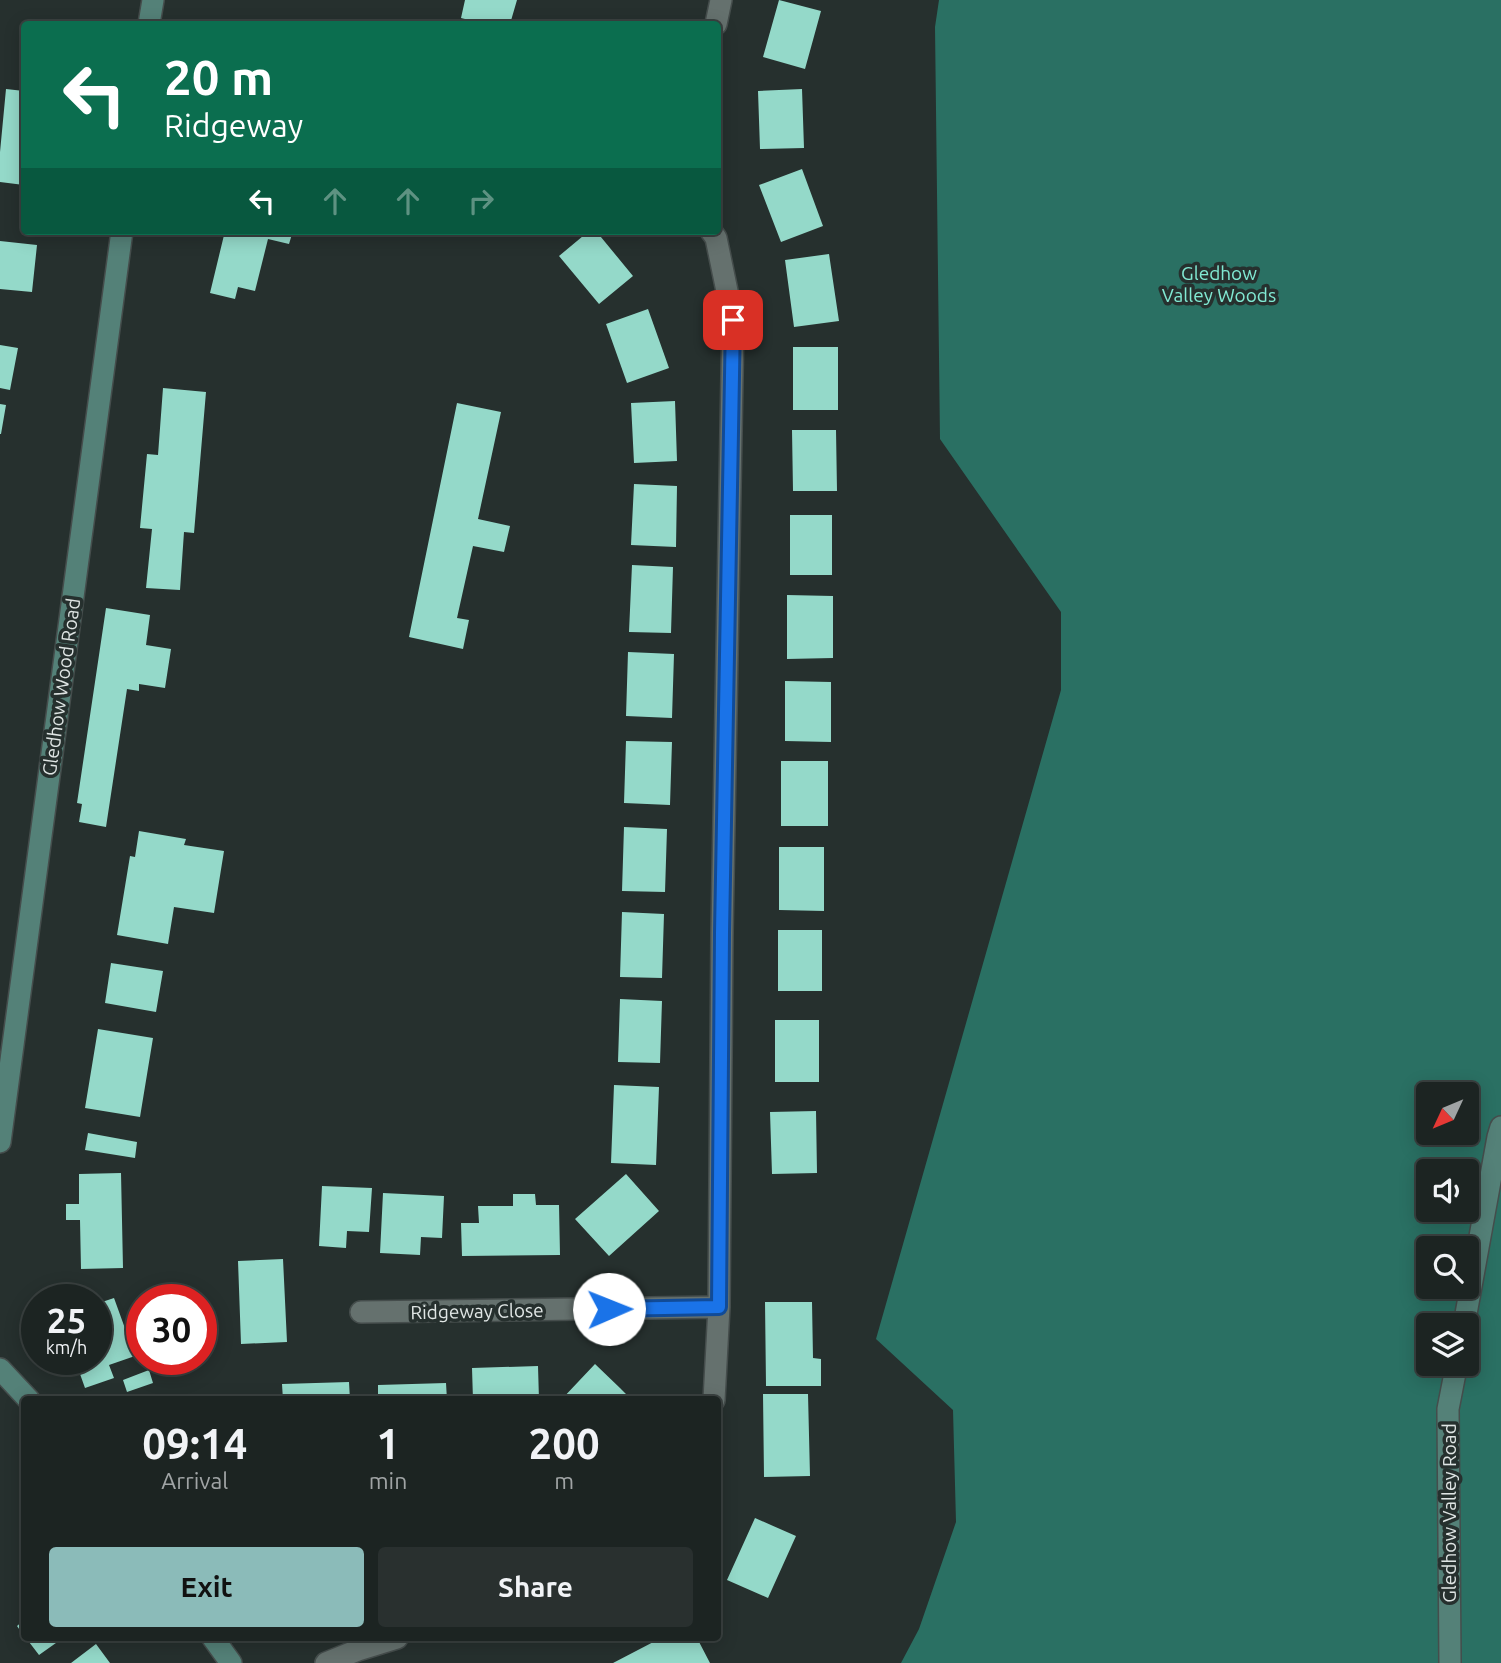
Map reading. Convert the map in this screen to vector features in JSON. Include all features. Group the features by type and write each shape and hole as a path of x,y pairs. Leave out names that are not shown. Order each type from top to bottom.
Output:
{"street":[{"path":"151,21 153,0"},
{"path":"717,21 722,0"},
{"name":"Gledhow Wood Road","path":"0,1142 121,235"},
{"path":"714,235 733,320 722,919 719,1307 714,1396"},
{"path":"1466,1313 1501,1127"},
{"name":"Ridgeway Close","path":"361,1312 719,1307"},
{"path":"0,1369 25,1396"},
{"name":"Gledhow Valley Road","path":"1450,1663 1448,1409 1454,1376"},
{"path":"215,1641 231,1663"},
{"path":"326,1663 387,1641"}],"green space":[{"name":"Gledhow Valley Woods","path":"939,0 1501,0 1501,1663 901,1663 919,1629 956,1522 953,1410 876,1339 1061,690 1061,612 940,439 935,27"}],"building":[{"path":"465,0 517,0 511,21 473,21 461,18"},
{"path":"779,0 821,11 805,69 763,57"},
{"path":"6,89 21,91 21,185 0,182"},
{"path":"802,89 804,148 760,149 758,91"},
{"path":"802,169 823,226 781,242 759,185"},
{"path":"224,235 292,235 289,244 268,239 255,291 238,287 235,299 210,293"},
{"path":"584,235 599,235 633,276 599,304 559,256"},
{"path":"0,241 37,245 32,292 0,289"},
{"path":"829,254 839,321 794,327 785,260"},
{"path":"648,309 669,368 627,383 606,324"},
{"path":"0,345 18,348 10,390 0,388"},
{"path":"793,347 838,347 838,410 793,410"},
{"path":"163,388 206,392 194,533 184,532 180,590 146,588 152,529 140,528 147,454 158,455"},
{"path":"675,401 677,461 634,463 631,403"},
{"path":"457,403 501,412 478,519 510,526 504,552 473,546 457,618 469,620 463,649 409,637"},
{"path":"0,404 6,405 1,434 0,434"},
{"path":"792,430 836,430 837,491 793,491"},
{"path":"634,484 677,486 676,547 631,545"},
{"path":"790,515 832,515 832,575 790,575"},
{"path":"632,565 673,567 671,633 629,632"},
{"path":"787,595 833,596 833,658 787,659"},
{"path":"106,608 150,615 146,645 171,649 165,688 139,684 139,691 127,689 106,827 79,822 82,804 77,803"},
{"path":"628,652 674,654 672,718 626,716"},
{"path":"785,681 831,682 831,742 785,741"},
{"path":"626,741 672,742 670,805 624,803"},
{"path":"781,761 828,761 828,826 781,826"},
{"path":"624,827 667,829 665,892 622,891"},
{"path":"139,831 186,839 184,845 224,851 214,913 174,907 168,944 117,935 130,856 135,857"},
{"path":"779,847 824,847 824,911 779,910"},
{"path":"622,912 664,914 662,978 620,977"},
{"path":"778,930 822,930 822,991 778,991"},
{"path":"111,963 163,971 156,1012 105,1003"},
{"path":"620,999 662,1001 660,1063 618,1062"},
{"path":"775,1020 819,1020 819,1082 775,1082"},
{"path":"98,1029 153,1038 140,1117 85,1108"},
{"path":"614,1085 659,1087 656,1165 611,1163"},
{"path":"816,1111 817,1173 772,1174 770,1112"},
{"path":"88,1133 137,1142 135,1158 85,1150"},
{"path":"121,1173 123,1268 81,1269 80,1220 66,1220 66,1204 79,1204 79,1174"},
{"path":"626,1174 659,1211 609,1256 575,1219"},
{"path":"322,1186 372,1188 369,1232 347,1231 346,1248 319,1246"},
{"path":"383,1193 444,1196 442,1238 421,1237 420,1255 380,1253"},
{"path":"513,1194 535,1194 536,1205 559,1205 560,1255 462,1256 461,1223 479,1223 478,1206 513,1206"},
{"path":"283,1259 287,1342 241,1344 238,1261"},
{"path":"114,1298 126,1331 126,1359 112,1364"},
{"path":"765,1302 812,1302 813,1358 821,1359 821,1386 766,1386"},
{"path":"595,1364 628,1396 565,1396"},
{"path":"538,1366 539,1396 473,1396 472,1368"},
{"path":"112,1373 114,1378 85,1388 80,1375 112,1375"},
{"path":"136,1375 151,1375 153,1383 127,1392 123,1380"},
{"path":"349,1382 350,1396 283,1396 282,1384"},
{"path":"446,1383 447,1396 378,1396 378,1385"},
{"path":"763,1394 808,1394 810,1476 764,1477"},
{"path":"755,1518 796,1536 768,1598 727,1580"},
{"path":"28,1641 59,1641 39,1655"},
{"path":"655,1641 699,1641 710,1663 613,1663"},
{"path":"96,1644 110,1663 71,1663"}],"route":[{"path":"609,1309 719,1307 722,933 733,320"}]}
